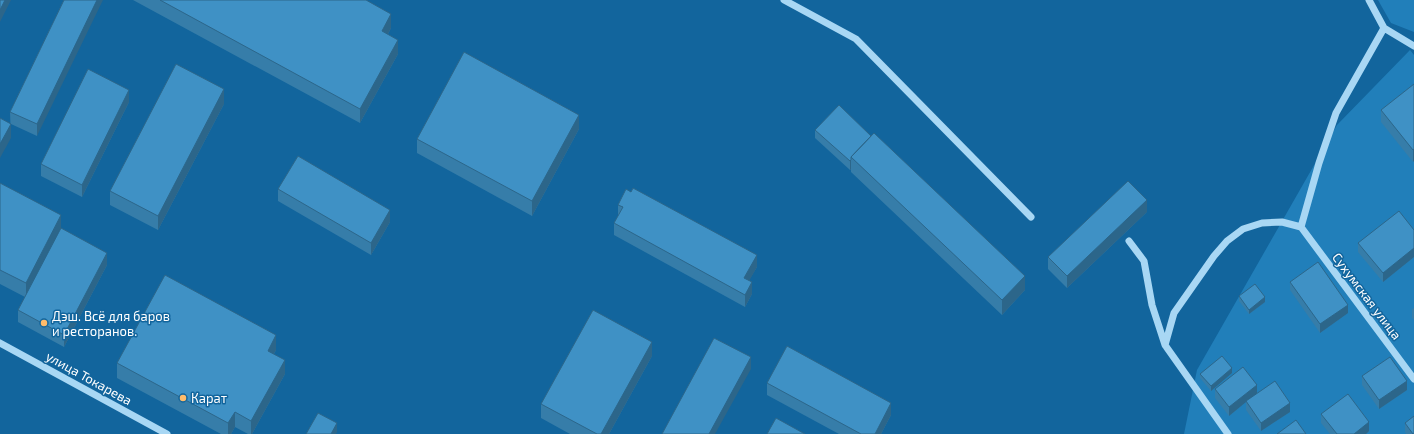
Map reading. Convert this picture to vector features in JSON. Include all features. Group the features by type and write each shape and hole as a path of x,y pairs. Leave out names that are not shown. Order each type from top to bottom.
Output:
{"street":[{"path":"784,0 856,39 1031,217"},
{"path":"1369,0 1384,28 1414,46"},
{"path":"1165,345 1174,313 1214,256 1227,241 1243,229 1262,223 1282,222 1301,227 1319,163 1336,113 1384,28"},
{"name":"Сухумская улица","path":"1301,227 1414,379"},
{"path":"1129,241 1144,261 1152,306 1165,345 1228,434"},
{"name":"улица Токарева","path":"0,343 167,434"}],"shaded area":[{"path":"1378,0 1414,0 1414,32 1391,23"},
{"path":"1410,50 1414,55 1414,434 1184,434 1197,370 1337,125"}],"building":[{"path":"0,0 5,0 0,10"},
{"path":"64,0 97,0 37,124 10,112"},
{"path":"160,0 366,0 391,14 382,31 398,40 360,109"},
{"path":"464,52 579,115 532,201 417,139"},
{"path":"176,64 224,89 158,216 110,191"},
{"path":"88,69 129,90 82,185 41,164"},
{"path":"1414,84 1414,149 1413,150 1381,110"},
{"path":"839,105 871,136 851,157 850,161 815,130"},
{"path":"0,118 11,124 0,144"},
{"path":"874,133 1025,276 1002,300 851,157"},
{"path":"298,156 390,210 371,243 278,189"},
{"path":"1128,181 1147,200 1067,276 1048,257"},
{"path":"0,183 61,215 26,283 0,270"},
{"path":"633,188 757,255 744,278 752,282 745,295 614,223 623,207 618,205 626,189 631,192"},
{"path":"1399,211 1414,230 1414,248 1383,273 1358,243"},
{"path":"61,228 107,253 64,335 18,310"},
{"path":"1318,262 1348,305 1320,324 1290,282"},
{"path":"165,275 276,335 268,351 285,360 251,421 235,412 228,423 117,363"},
{"path":"1255,284 1265,297 1249,310 1239,296"},
{"path":"593,310 652,342 601,434 597,434 541,404"},
{"path":"714,338 751,357 709,434 662,434"},
{"path":"787,346 891,403 875,434 861,434 767,383"},
{"path":"1222,356 1232,368 1211,386 1200,374"},
{"path":"1390,357 1407,381 1379,400 1362,376"},
{"path":"1243,367 1257,385 1229,407 1215,389"},
{"path":"1275,381 1290,403 1261,423 1246,401"},
{"path":"1348,394 1369,422 1354,434 1337,434 1321,414"},
{"path":"318,413 337,423 331,434 306,434"},
{"path":"1414,416 1414,434 1413,434 1405,423"},
{"path":"776,418 805,434 767,434"},
{"path":"1296,420 1306,434 1277,434"}],"place":[{"name":"Дэш. Всё для баров и ресторанов.","path":"44,323"},
{"name":"Карат","path":"183,398"}]}
